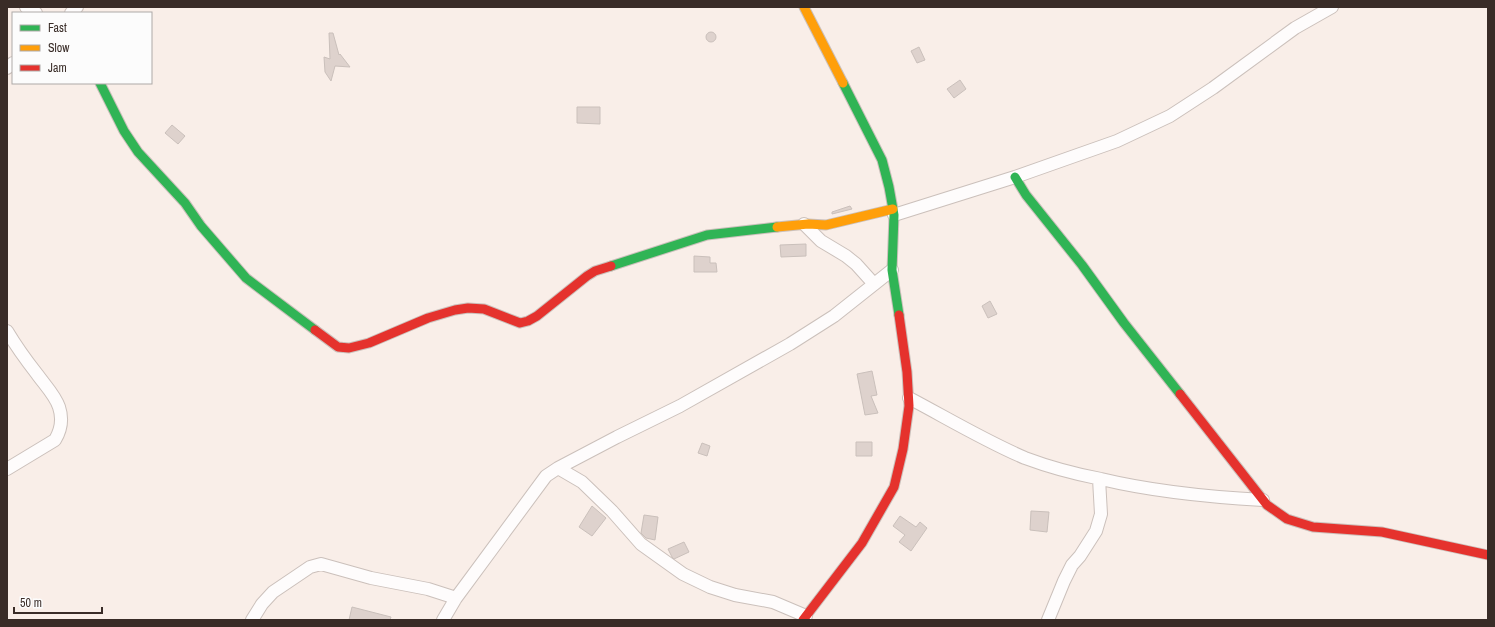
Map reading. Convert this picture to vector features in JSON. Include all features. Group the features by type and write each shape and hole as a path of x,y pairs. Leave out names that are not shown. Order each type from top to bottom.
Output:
{"street":[{"path":"558,468 582,482 612,511 641,544 683,574 710,587 735,595 774,602 805,618 862,543 894,487 903,449 909,398 907,372 892,270 894,212 882,160 857,108 804,7"},
{"path":"101,84 124,131 138,152 185,203 201,226 246,278 338,347 348,349 367,344 439,315 463,309 479,308 520,323 525,322 547,309 583,278 595,271 707,235 804,224 826,225 894,212 1015,177 1117,141 1170,116 1213,88 1295,28 1332,7"},
{"path":"1015,177 1026,195 1082,265 1124,323 1267,505 1287,519 1313,527 1382,532 1488,555"},
{"path":"804,224 821,241 856,264 874,284"},
{"path":"443,620 456,598 546,476 558,468 617,437 680,406 790,344 834,316 892,270"},
{"path":"7,331 52,394 59,407 62,422 59,434 55,440 7,468"},
{"path":"909,398 999,446 1026,458 1069,472 1135,487 1213,498 1263,500"},
{"path":"1048,620 1072,565 1080,556 1096,531 1101,514 1099,479"},
{"path":"252,620 262,604 273,592 310,567 321,564 371,578 428,589 456,598"}],"building":[{"path":"709,32 713,32 715,33 715,41 709,42 706,39 706,35"},
{"path":"329,33 333,33 339,55 340,54 350,67 335,66 331,81 325,72 324,57 330,59"},
{"path":"919,47 925,60 917,63 911,51"},
{"path":"960,80 966,89 954,98 947,89"},
{"path":"577,107 600,107 600,124 577,123"},
{"path":"172,125 185,136 178,144 165,133"},
{"path":"850,206 852,209 832,214 832,212"},
{"path":"806,244 806,256 781,257 780,245"},
{"path":"694,256 710,257 710,263 716,263 717,272 694,272"},
{"path":"990,301 997,314 988,318 982,306"},
{"path":"872,371 877,395 871,396 878,413 865,415 857,374"},
{"path":"856,442 872,442 872,456 856,456"},
{"path":"702,443 710,446 707,456 698,453"},
{"path":"592,506 606,518 592,536 579,527"},
{"path":"1031,511 1049,512 1047,532 1030,530"},
{"path":"644,515 658,517 655,540 646,538 641,533"},
{"path":"900,516 916,527 920,522 927,528 911,551 899,542 905,535 893,526"},
{"path":"684,542 689,552 674,559 668,549"},
{"path":"352,607 391,617 390,620 349,620"}],"traffic: fast":[{"path":"843,83 882,160 889,187 894,215 892,270 899,315"},
{"path":"100,84 124,131 138,152 185,203 201,226 246,278 315,330"},
{"path":"1015,177 1026,195 1082,265 1124,323 1180,394"},
{"path":"611,266 707,235 777,227"}],"traffic: slow":[{"path":"804,7 843,83"},
{"path":"777,227 808,224 826,225 893,209"}],"traffic: jam":[{"path":"315,330 338,347 349,348 369,343 428,318 455,310 468,308 484,309 520,323 537,316 587,276 595,271 611,266"},
{"path":"803,620 862,543 894,487 903,449 909,406 907,372 899,315"},
{"path":"1180,394 1267,505 1287,519 1313,527 1382,532 1488,555"}]}
